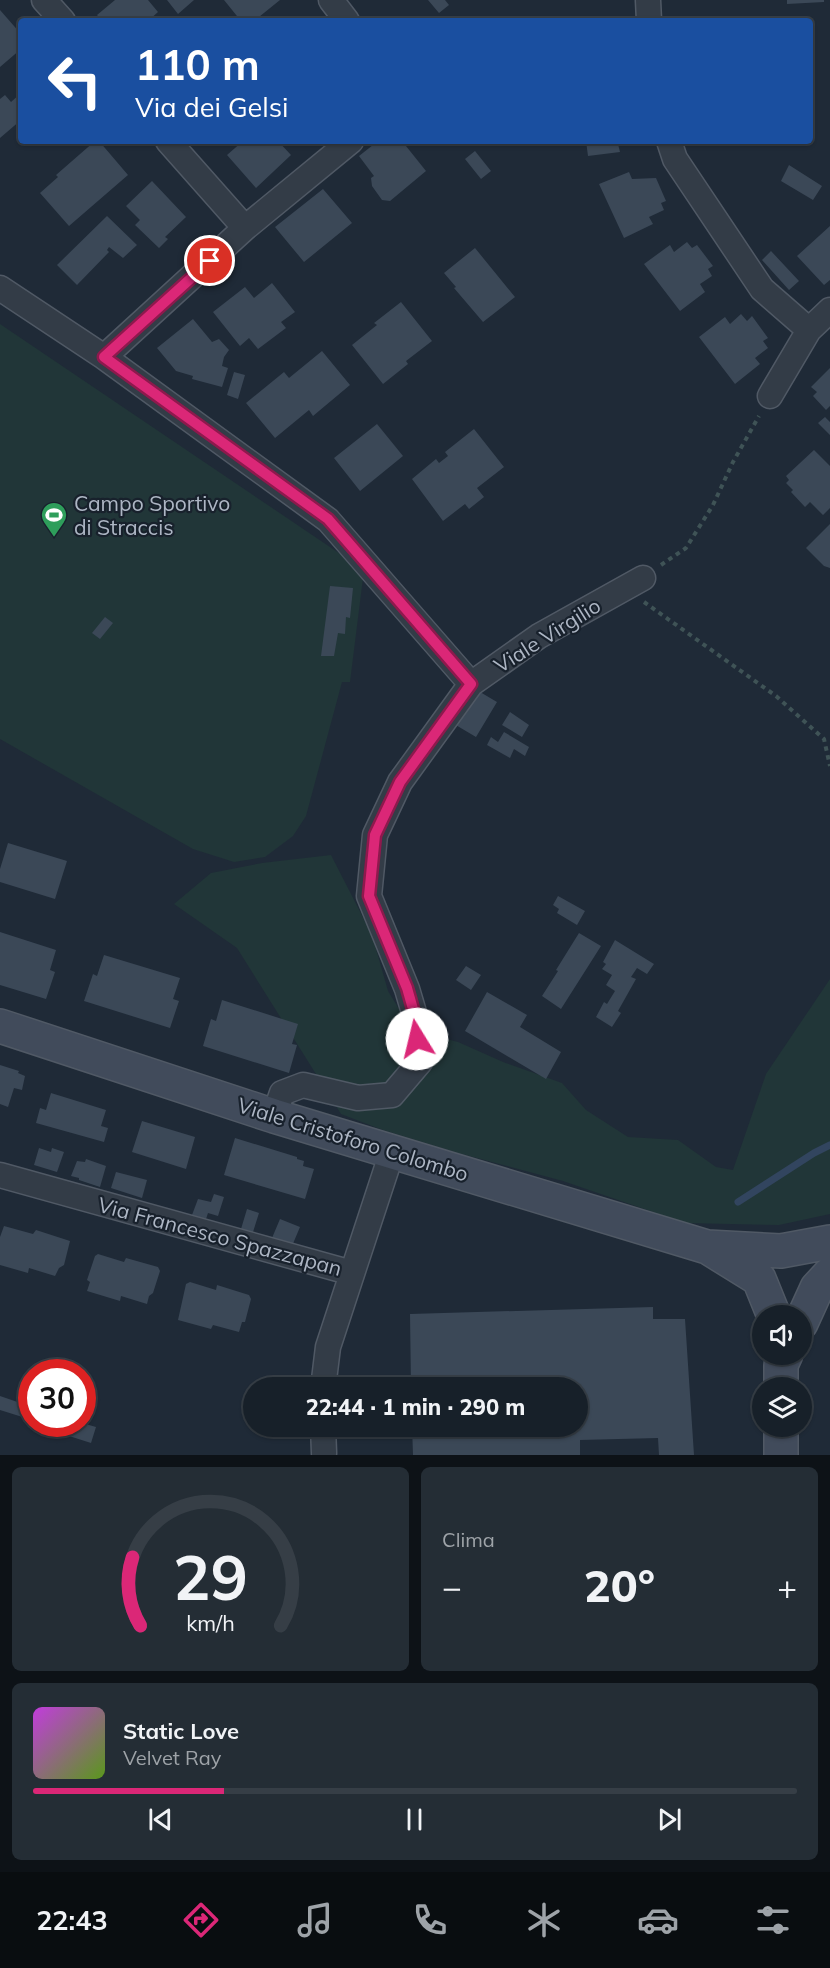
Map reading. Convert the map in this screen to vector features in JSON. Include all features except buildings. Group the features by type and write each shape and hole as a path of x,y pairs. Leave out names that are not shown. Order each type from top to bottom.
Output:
{"street":[{"path":"44,0 60,18"},
{"path":"331,0 345,18"},
{"path":"648,0 649,18"},
{"path":"171,144 245,228"},
{"path":"104,357 245,228 347,144"},
{"path":"670,144 675,159 762,289 809,330"},
{"path":"0,288 104,357 328,519 471,684"},
{"path":"770,396 809,330 830,310"},
{"name":"Viale Virgilio","path":"273,1116 282,1093 303,1084 358,1098 392,1095 420,1062 415,1016 407,988 369,896 375,835 400,782 471,684 539,636 634,583"},
{"name":"Viale Cristoforo Colombo","path":"0,1026 273,1116 707,1247 781,1251 830,1242"},
{"name":"Via Francesco Spazzapan","path":"0,1175 352,1273 392,1152"},
{"name":"Viale Cristoforo Colombo","path":"707,1247 759,1279 770,1305"},
{"path":"324,1377 328,1347 352,1273"},
{"path":"810,1305 818,1288 830,1274"},
{"path":"323,1437 324,1453"},
{"path":"781,1437 781,1455"}],"path":[{"path":"770,396 733,462 713,505 686,548 634,583 776,696 824,739 830,766"}],"green space":[{"path":"0,324 364,570 350,682 342,682 306,816 293,836 265,857 234,862 193,849 0,739"},
{"path":"331,855 372,935 388,991 412,1030 458,1042 503,1062 562,1083 586,1110 628,1137 678,1140 716,1167 733,1170 766,1074 830,979 830,1214 779,1225 685,1223 563,1181 458,1153 383,1130 341,1114 237,948 174,904 211,873 262,863"}],"waterway":[{"path":"738,1202 830,1145"}],"place":[{"name":"Campo Sportivo di Straccis","path":"54,538"}],"route":[{"path":"210,261 104,357 328,519 471,684 400,782 375,835 369,896 407,988 415,1016 417,1039"}]}
